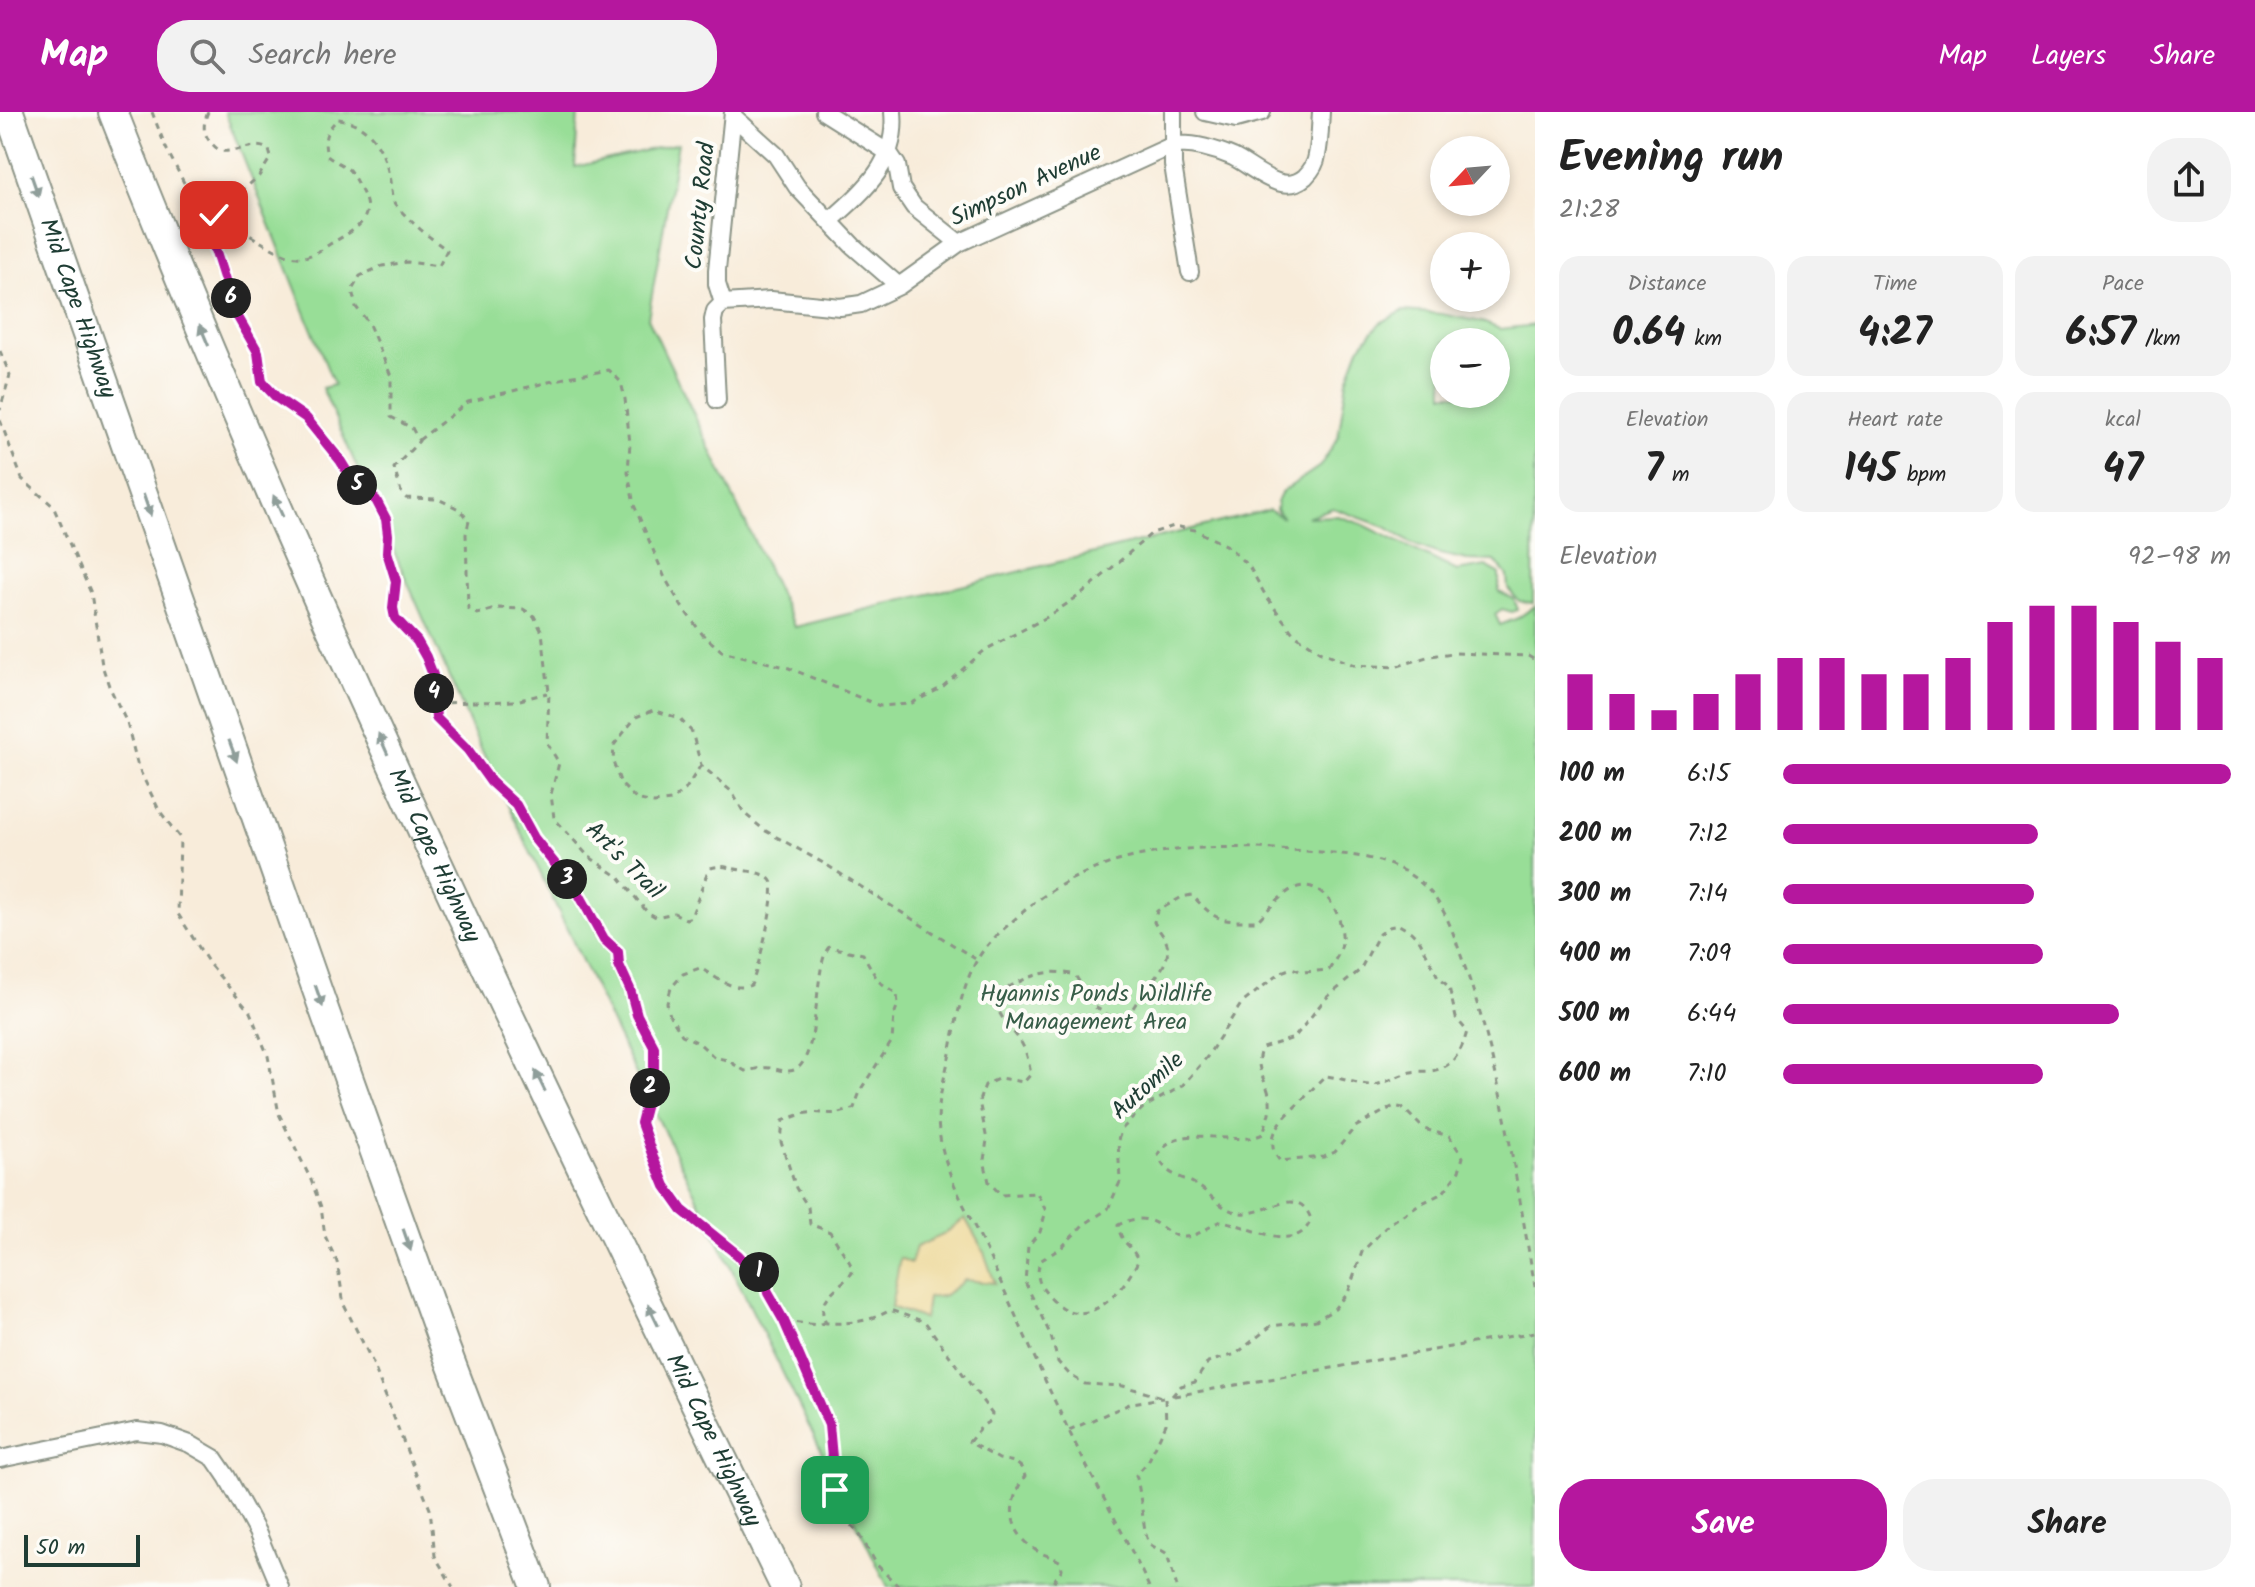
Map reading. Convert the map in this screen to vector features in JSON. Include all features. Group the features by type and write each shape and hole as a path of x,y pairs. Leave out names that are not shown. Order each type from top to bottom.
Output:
{"highway":[{"name":"Mid Cape Highway","path":"9,112 322,1004 444,1345 536,1587"},
{"name":"Mid Cape Highway","path":"113,112 204,336 448,888 785,1587"}],"street":[{"path":"824,112 889,153 895,159 899,182 908,199 920,213 959,243"},
{"path":"830,221 866,187 889,153 894,141 893,112"},
{"path":"1173,112 1173,165 1190,272"},
{"path":"1205,112 1241,119 1262,112"},
{"path":"1173,145 1186,143 1222,154 1284,184 1300,181 1308,174 1317,156 1321,112"},
{"path":"733,114 776,155 797,187 853,246 899,286"},
{"name":"County Road","path":"723,303 717,284 717,270 733,114"},
{"name":"Simpson Avenue","path":"723,303 771,300 850,306 871,300 899,286 959,243 1173,145"},
{"path":"717,400 712,328 715,311 723,303"},
{"path":"0,1459 137,1431 162,1434 190,1444 214,1458 227,1477 257,1532 280,1587"}],"path":[{"path":"152,112 166,148 209,231 235,312 258,352 262,382 277,398 306,418 340,460 354,483 376,500 386,519 387,552 396,581 395,618 417,641 426,657 433,675 436,718 468,750 491,782 516,805 534,838 579,894 604,939 618,952 619,965 637,1015 654,1047 654,1073 641,1123 665,1186 682,1210 749,1267 758,1271 784,1321 829,1425 835,1490 844,1518 857,1530 877,1565 899,1587"},
{"path":"208,112 203,124 204,133 220,151 234,152 254,145 263,146 269,150 271,157 259,176 214,215 209,231"},
{"path":"214,215 224,226 233,227 259,243 296,257 307,257 352,231 369,211 349,169 327,156 324,142 327,129 338,119 350,121 373,137 382,149 393,202 424,233 447,250 439,266 407,262 382,266 360,276 352,290 356,307 368,322 391,376 391,417 412,428 419,441 468,402 609,370 621,382 625,399 630,443 628,472 634,505 665,578 703,635 722,651 789,668 880,706 910,704 941,688 985,650 1049,616 1083,593 1152,533 1174,526 1195,530 1229,547 1250,568 1293,633 1320,651 1354,665 1395,667 1430,656 1453,653 1528,656 1535,660"},
{"path":"0,351 10,375 0,410"},
{"path":"0,420 22,479 53,506 91,593 102,665 127,723 138,767 159,810 180,838 178,914 210,965 250,1012 268,1056 279,1114 321,1207 325,1236 337,1262 344,1305 372,1361 422,1487 430,1509 435,1556 453,1587"},
{"name":"Art's Trail","path":"419,441 394,468 402,495 406,498 438,499 459,509 469,521 466,534 468,608 477,614 499,608 523,609 534,616 542,632 549,692 547,743 559,763 551,794 554,818 588,856 619,877 651,916 668,913 686,919 691,917 707,874 718,865 759,874 772,882 775,890 751,985 738,988 713,978 700,968 683,974 667,993 670,1016 682,1035 699,1043 714,1057 727,1060 745,1071 768,1068 786,1072 800,1068 811,1040 822,957 829,947 863,954 875,977 897,994 892,1041 861,1089 854,1108 825,1115 810,1112 798,1115 783,1121 781,1129 781,1142 791,1175 808,1207 810,1224 830,1232 850,1263 852,1273 823,1303 821,1315 826,1323"},
{"path":"436,703 516,701 549,692"},
{"path":"701,765 685,790 671,801 654,803 636,799 621,784 613,762 614,745 636,717 653,710 679,718 692,732 701,765 732,792 744,813 764,830 825,864 977,960"},
{"path":"1149,1587 1069,1430 950,1177 938,1129 955,1028 966,985 977,960 994,938 1027,907 1055,887 1125,858 1172,848 1270,848 1354,856 1400,867 1418,880 1435,898 1450,924 1477,999 1502,1095 1535,1286"},
{"name":"Automile","path":"1165,1398 1123,1386 1085,1384 1070,1375 1058,1362 1051,1336 1025,1282 1028,1246 1040,1232 1046,1211 1037,1193 1001,1195 989,1182 984,1160 987,1140 979,1101 985,1085 1000,1078 1024,1082 1031,1074 1022,1043 1000,1017 997,1003 1003,991 1016,983 1041,973 1060,971 1075,975 1095,1007 1119,1022 1129,1016 1143,993 1157,979 1165,958 1167,943 1154,922 1157,911 1192,895 1212,917 1257,921 1287,892 1298,886 1314,889 1330,897 1342,926 1343,944 1329,970 1303,972 1292,968 1281,972 1250,995 1227,1023 1207,1057 1182,1086 1157,1098 1122,1129 1118,1140 1120,1182 1108,1209 1083,1225 1061,1248 1040,1261 1037,1273 1040,1286 1059,1308 1073,1314 1095,1309 1108,1300 1118,1292 1138,1261 1135,1252 1120,1237 1118,1225 1127,1221 1154,1221 1176,1236 1188,1237 1221,1221 1286,1237 1300,1234 1308,1228 1311,1219 1307,1209 1299,1203 1286,1202 1243,1214 1231,1211 1212,1200 1193,1182 1162,1165 1158,1154 1164,1144 1176,1140 1202,1136 1243,1139 1263,1134 1270,1099 1258,1068 1262,1048 1294,1038 1325,999 1360,970 1379,934 1389,927 1399,925 1411,932 1420,941 1438,977 1449,987 1456,1018 1467,1031 1463,1045 1456,1058 1444,1067 1405,1074 1385,1083 1365,1085 1325,1076 1280,1121 1271,1143 1273,1153 1280,1161 1324,1157 1335,1152 1355,1127 1394,1106 1403,1108 1424,1129 1449,1136 1463,1157 1459,1171 1443,1193 1389,1224 1362,1252 1348,1293 1335,1309 1316,1320 1271,1326 1236,1354 1208,1362 1195,1382 1181,1386 1172,1396"},
{"path":"784,1321 817,1325 869,1319 890,1310 925,1322 992,1414 990,1421 969,1442 991,1456 1015,1462 1021,1467 1025,1476 1011,1506 1012,1518 1016,1530 1031,1547 1061,1562 1062,1569 1050,1587"},
{"path":"1069,1430 1132,1403 1535,1332"},
{"path":"1165,1398 1166,1424 1148,1462 1136,1475 1142,1490 1150,1545 1167,1554 1177,1587"}],"green space":[{"name":"Hyannis Ponds Wildlife Management Area","path":"225,112 578,112 575,167 678,143 648,318 795,627 1269,510 1283,518 1276,510 1282,492 1320,466 1338,438 1347,380 1359,348 1380,323 1403,311 1442,314 1497,328 1430,328 1430,408 1510,408 1509,328 1535,325 1533,603 1519,601 1508,589 1507,575 1495,561 1467,560 1436,553 1410,543 1388,528 1333,508 1307,517 1338,516 1362,524 1457,571 1486,566 1499,573 1499,592 1514,599 1518,610 1502,609 1495,614 1500,625 1518,618 1535,606 1535,1587 888,1587 637,1076 476,738 322,388 334,385"}],"sand":[{"path":"965,1218 983,1250 995,1283 965,1280 943,1296 927,1298 924,1319 891,1307 900,1258 911,1263 916,1247 943,1235"}],"route":[{"path":"214,215 209,231 235,312 258,352 262,382 277,398 306,418 340,460 354,483 376,500 386,519 387,552 396,581 395,618 417,641 426,657 433,675 436,718 468,750 491,782 516,805 534,838 579,894 604,939 618,952 619,965 637,1015 654,1047 654,1073 641,1123 652,1154 665,1186 682,1210 765,1280 768,1293 784,1321 829,1425 835,1490"}]}
